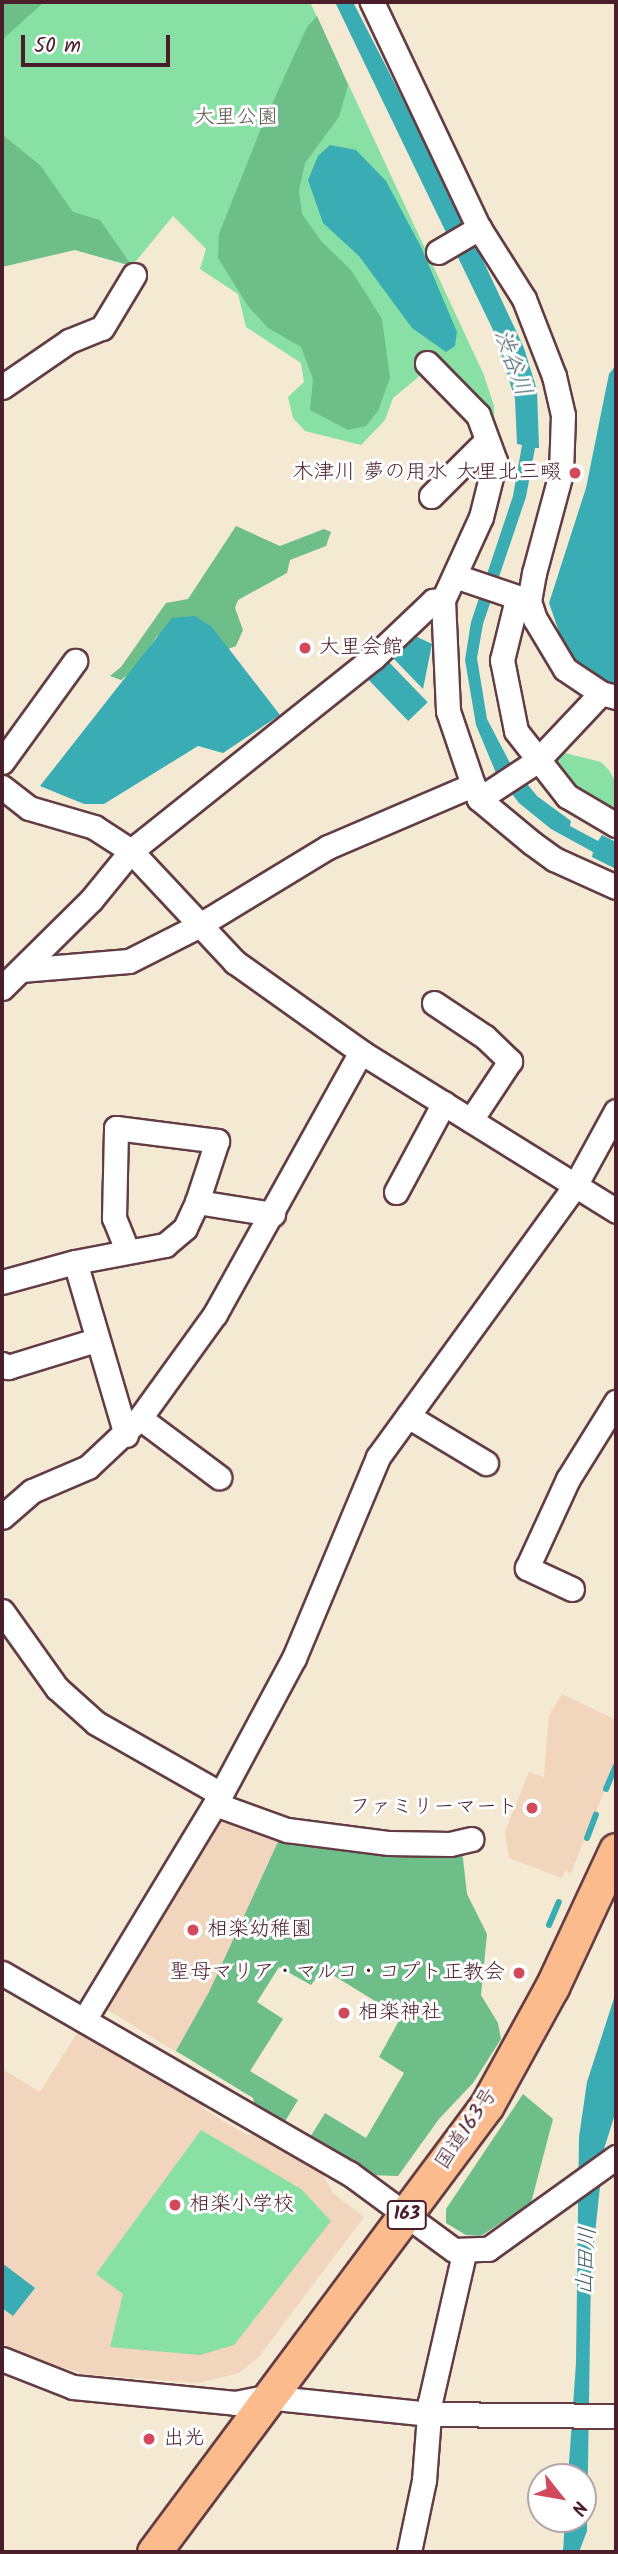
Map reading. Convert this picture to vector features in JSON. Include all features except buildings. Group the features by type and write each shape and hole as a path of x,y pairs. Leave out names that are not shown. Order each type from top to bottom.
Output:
{"highway":[{"name":"国道163号","path":"154,2552 266,2397 406,2216 486,2105 552,1987 616,1850"}],"street":[{"path":"372,2 480,228 524,299 554,376 563,415 561,473 518,599 502,660 506,698 516,731 533,763 567,796 616,825"},
{"path":"438,252 480,228"},
{"path":"2,387 53,351 102,328 134,275"},
{"path":"426,363 478,415 495,461 491,486 461,578 443,600 448,711 480,792 554,859 616,887"},
{"path":"431,496 486,441"},
{"path":"21,970 129,961 198,926 328,847 480,792 533,763 608,695 565,669 518,599 461,578"},
{"path":"2,988 91,900 131,851 373,658 433,601 443,600"},
{"path":"2,762 75,661"},
{"path":"2,787 29,808 94,827 131,851 198,926 235,962 361,1052 616,1211"},
{"path":"434,1003 485,1037 510,1061 471,1120"},
{"path":"2,1517 32,1490 88,1467 133,1427 215,1314 361,1052"},
{"path":"396,1192 444,1103"},
{"path":"84,2020 218,1799 294,1658 378,1457 576,1184 616,1111"},
{"path":"2,1282 127,1250 165,1245 185,1228 218,1141 116,1128 114,1218 127,1250"},
{"path":"197,1202 273,1214"},
{"path":"75,1262 96,1340 133,1427 219,1476"},
{"path":"2,1364 8,1367 96,1340"},
{"path":"572,1589 527,1568 568,1479 616,1402"},
{"path":"408,1416 485,1463"},
{"path":"2,1611 57,1688 96,1723 218,1799 287,1830 389,1843 450,1844 471,1839"},
{"path":"2,1973 349,2172 406,2216 464,2253 488,2249 616,2157"},
{"path":"409,2552 424,2480 430,2414 464,2253"},
{"path":"2,2359 73,2387 235,2403 266,2397 430,2414 536,2418 616,2416"}],"shaded area":[{"path":"562,1694 616,1720 616,1762 571,1873 565,1871 562,1878 509,1858 505,1831 529,1772 544,1777 549,1715"},
{"name":"相楽幼稚園","path":"226,1814 282,1833 209,1992 176,2052 103,2007 216,1819"},
{"name":"相楽小学校","path":"79,2030 202,2102 205,2110 247,2135 255,2133 322,2173 333,2193 364,2217 258,2358 239,2373 198,2383 84,2374 2,2348 2,2069 40,2092"}],"green space":[{"path":"2,2 44,2 2,40"},
{"name":"大里公園","path":"20,2 310,2 484,375 494,406 495,439 451,379 422,374 393,398 385,420 361,445 305,431 293,418 288,397 304,382 301,363 246,327 238,294 200,269 206,249 173,216 132,266 75,250 40,165 2,134 2,37 29,16"},
{"path":"317,16 348,85 339,117 305,163 299,191 302,214 322,242 351,270 382,319 390,378 378,411 366,426 348,430 310,410 313,379 301,347 268,328 248,306 218,258 219,234 262,126 307,27"},
{"path":"2,134 40,165 73,212 100,220 132,266 75,250 2,267"},
{"path":"236,526 280,546 324,529 331,532 326,546 290,560 287,573 238,600 235,608 243,630 236,646 228,649 212,627 157,636 134,670 121,680 110,676 121,667 166,603 188,599"},
{"path":"561,752 601,762 609,770 616,783 616,817 590,805 543,764"},
{"name":"相楽神社","path":"282,1833 462,1850 467,1894 487,1934 481,1995 498,2023 501,2039 473,2083 439,2119 398,2176 366,2175 309,2139 325,2113 366,2138 404,2073 379,2057 401,2017 323,1969 311,1985 279,1967 257,2002 283,2019 250,2071 298,2100 284,2123 255,2106 253,2098 176,2051 209,1992"},
{"path":"523,2094 553,2119 531,2203 481,2236 466,2235 446,2223 446,2209"},
{"path":"201,2130 301,2189 331,2221 234,2345 200,2355 110,2347 123,2294 96,2274"}],"water":[{"name":"渋谷川","path":"335,2 353,2 458,207 524,348 537,390 539,448 535,448 526,497 483,624 477,658 487,719 510,763 537,796 571,821 570,826 598,841 602,835 616,842 616,869 592,857 593,852 551,829 519,803 496,773 476,725 465,660 471,622 513,496 522,445 517,444 515,399 494,332"},
{"path":"330,145 356,150 386,181 421,247 457,332 455,346 446,352 412,328 359,256 323,223 308,180 318,156"},
{"path":"616,365 616,685 594,680 566,652 549,603 586,488 609,374"},
{"path":"195,616 212,627 280,715 223,753 198,746 104,804 84,804 40,786 172,618"},
{"path":"411,634 432,644 423,689 390,655"},
{"path":"386,659 428,702 408,721 367,678"},
{"name":"山田川","path":"616,1992 616,2111 604,2149 591,2271 588,2463 569,2463 576,2363 579,2137 587,2082"},
{"path":"2,2263 35,2288 13,2316 2,2308"},
{"path":"564,2533 586,2533 579,2552 563,2552"}],"waterway":[{"path":"606,1789 616,1766"},
{"path":"587,1838 596,1815"},
{"path":"549,1925 559,1902"}],"place":[{"name":"木津川 夢の用水 大里北三畷","path":"575,473"},
{"name":"大里会館","path":"305,648"},
{"name":"ファミリーマート","path":"532,1808"},
{"name":"相楽幼稚園","path":"193,1930"},
{"name":"聖母マリア・マルコ・コプト正教会","path":"519,1973"},
{"name":"相楽神社","path":"344,2013"},
{"name":"相楽小学校","path":"175,2205"},
{"name":"出光","path":"149,2439"}]}
